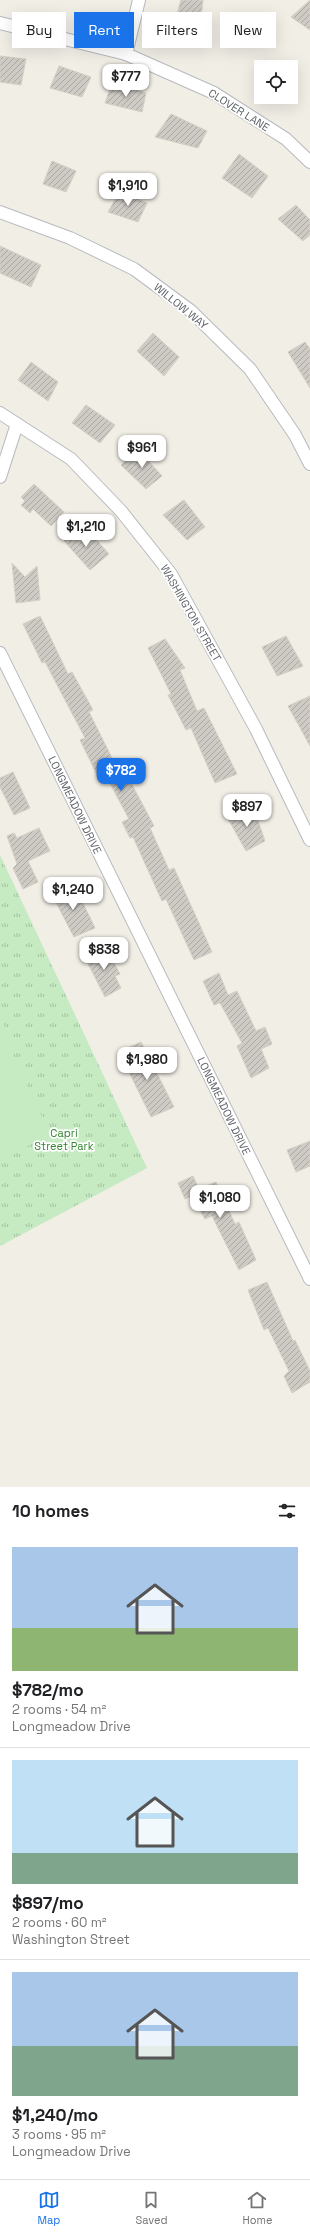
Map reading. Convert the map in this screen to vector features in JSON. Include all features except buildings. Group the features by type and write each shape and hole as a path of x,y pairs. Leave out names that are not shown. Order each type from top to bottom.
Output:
{"street":[{"path":"126,54 139,0"},
{"name":"CLOVER LANE","path":"0,23 126,54 214,93 286,139 310,162"},
{"name":"WILLOW WAY","path":"0,212 70,238 134,269 191,312 250,369 295,435 310,464"},
{"name":"WASHINGTON STREET","path":"0,413 70,459 121,512 170,574 256,729 310,840"},
{"path":"0,477 17,424"},
{"name":"LONGMEADOW DRIVE","path":"0,653 310,1279"}],"green space":[{"name":"Capri Street Park","path":"0,855 147,1168 0,1246"},
{"path":"0,1017 16,1049 0,1057"},
{"path":"13,1057 51,1135 0,1159 0,1063"}]}
